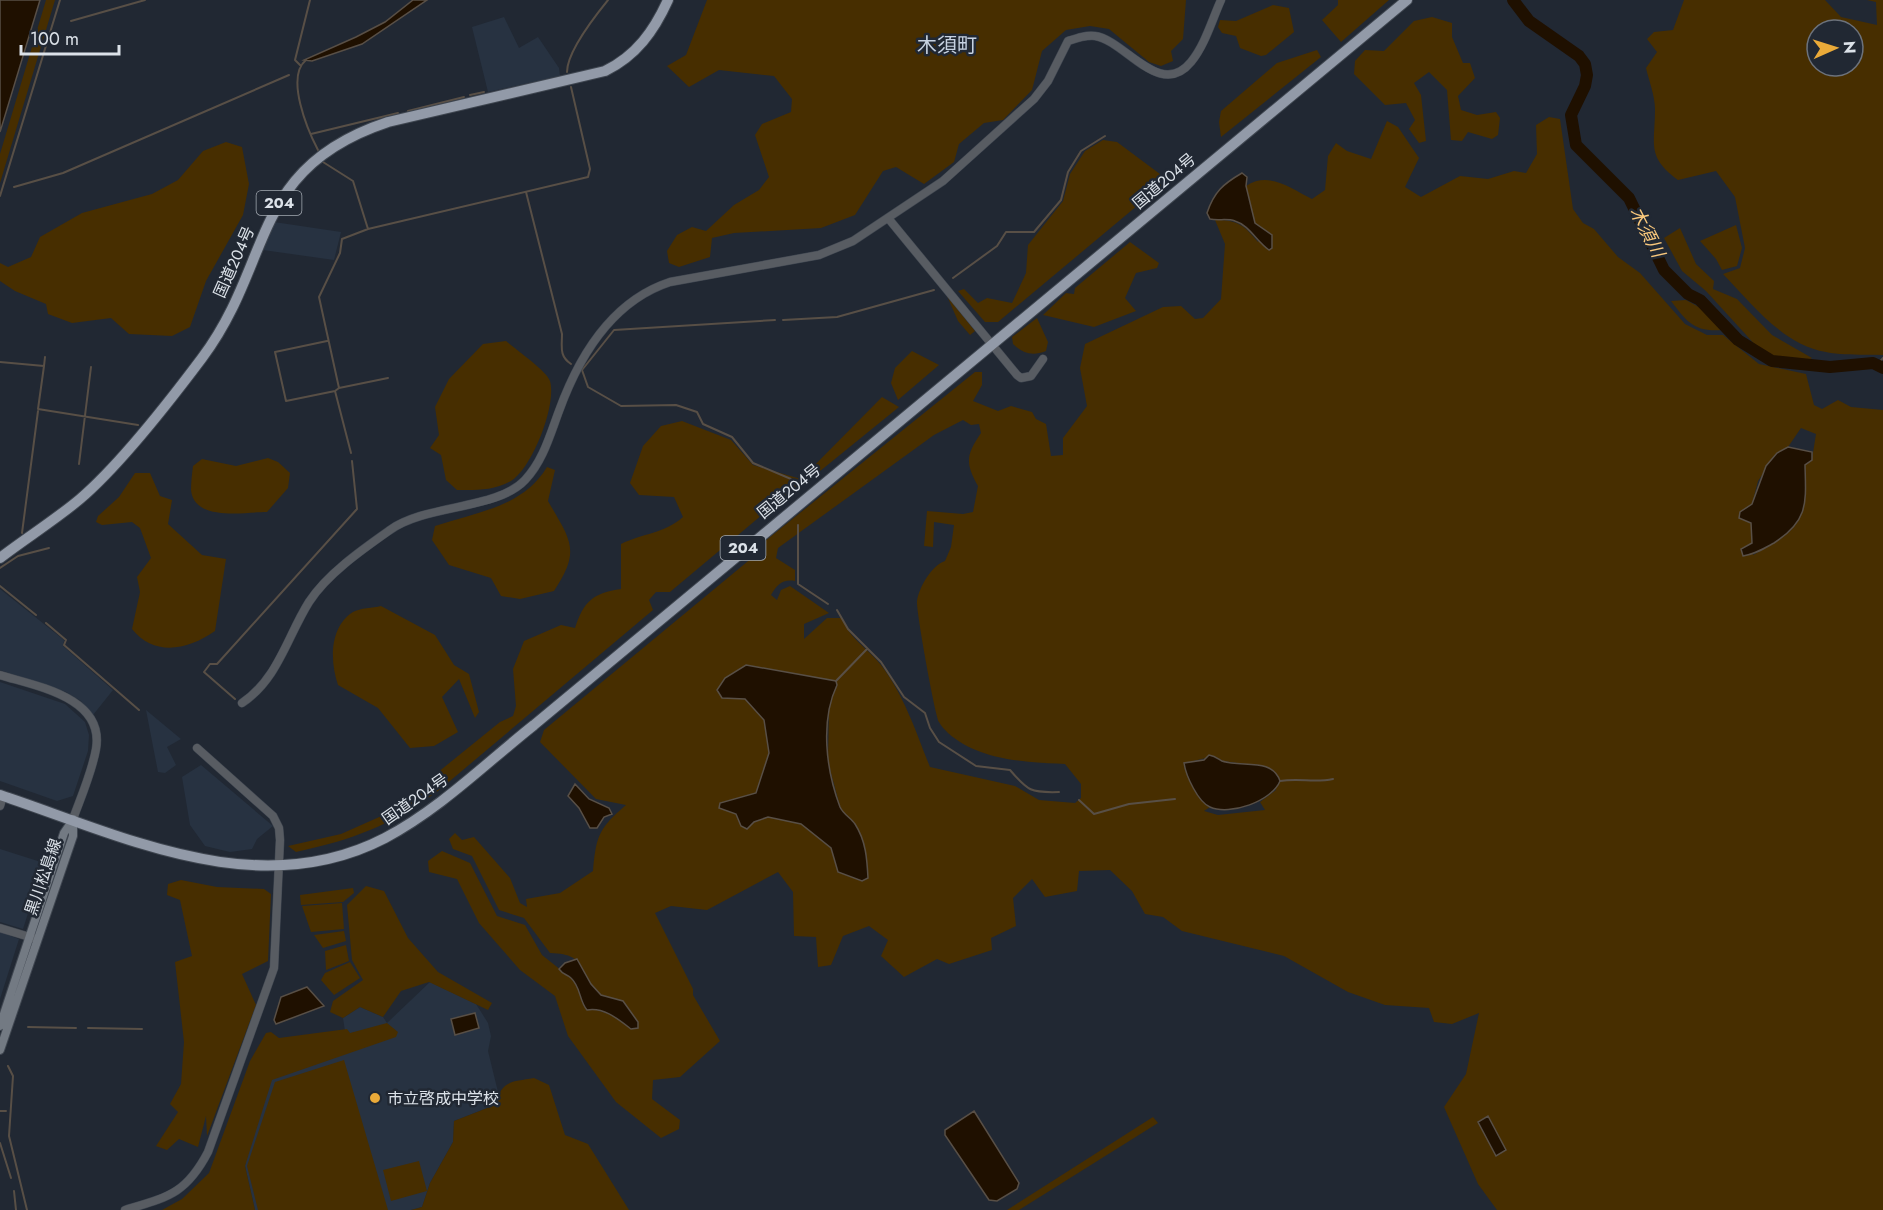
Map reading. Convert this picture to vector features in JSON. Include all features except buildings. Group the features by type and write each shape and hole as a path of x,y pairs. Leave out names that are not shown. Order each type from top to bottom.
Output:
{"highway":[{"name":"国道204号","path":"0,558 81,498 121,456 203,357 227,315 271,216 294,182 317,158 355,134 388,122 605,71 619,64 641,44 668,0"},
{"name":"国道204号","path":"1,799 73,819 174,854 212,861 278,865 329,858 367,846 404,827 432,807 1407,0"}],"main road":[{"name":"黒川松島線","path":"0,1026 73,836 73,819"},
{"name":"黒川松島線","path":"0,1050 34,939"}],"street":[{"path":"242,703 253,696 274,669 317,592 389,531 424,515 491,498 523,483 534,470 546,447 580,360 599,335 634,299 648,289 670,282 836,250 943,181 1034,99 1048,81 1068,41 1082,36 1096,36 1111,41 1147,69 1160,74 1175,73 1189,65 1198,52 1221,0"},
{"path":"888,218 1022,378 1031,376 1043,359"},
{"path":"0,675 74,701 93,724 97,748 73,819"},
{"path":"125,1210 176,1192 196,1175 208,1152 274,968 280,840 278,822 197,748"},
{"path":"0,928 34,939"}],"shaded area":[{"path":"0,0 40,0 0,132"},
{"path":"46,0 55,0 0,183 0,154"},
{"path":"413,0 427,0 362,44 312,61 304,60 385,22"},
{"path":"707,0 1186,0 1183,39 1171,51 1173,61 1161,66 1149,62 1109,29 1090,26 1066,30 1042,51 1032,90 1003,120 984,123 959,144 954,162 924,184 896,167 883,171 855,215 821,228 734,233 712,238 710,257 679,267 669,263 667,251 677,235 692,227 706,231 734,205 759,190 769,177 755,135 762,124 791,112 792,99 774,76 719,70 689,87 667,66 686,55"},
{"path":"1338,0 1389,0 1341,42 1322,20 1338,5"},
{"path":"1684,0 1825,0 1841,17 1846,18 1805,18 1805,78 1865,78 1865,22 1877,25 1876,2 1867,0 1883,0 1883,355 1833,353 1810,348 1796,341 1769,322 1723,274 1740,268 1745,248 1735,197 1716,171 1678,180 1661,164 1657,156 1654,149 1655,104 1646,68 1657,52 1647,39 1654,32 1673,30"},
{"path":"1273,5 1289,8 1294,32 1266,55 1261,56 1240,48 1236,36 1222,33 1218,27 1220,20 1236,21"},
{"path":"504,17 519,48 538,37 559,68 560,76 488,92 472,27"},
{"path":"1432,17 1452,23 1452,37 1463,63 1470,63 1475,78 1458,96 1461,110 1477,115 1496,112 1500,118 1498,135 1492,139 1468,132 1462,141 1451,140 1447,90 1429,72 1414,83 1421,95 1426,141 1419,143 1409,129 1415,120 1406,103 1385,105 1354,74 1355,61 1365,50 1384,51 1414,21"},
{"path":"1317,50 1321,57 1221,137 1219,122 1221,111 1277,63"},
{"path":"1549,117 1560,119 1573,209 1583,223 1594,229 1618,257 1640,273 1685,324 1707,335 1723,335 1759,364 1806,374 1814,405 1822,409 1838,400 1851,407 1883,410 1883,1210 1497,1210 1478,1184 1444,1107 1466,1074 1479,1013 1452,1024 1434,1022 1429,1008 1385,1005 1348,992 1284,956 1182,931 1163,917 1145,914 1132,891 1110,870 1079,871 1077,891 1045,897 1032,879 1013,898 1016,926 991,938 992,950 949,964 937,959 904,977 881,956 888,940 869,926 843,936 831,965 818,967 816,937 794,936 793,892 778,872 707,910 671,906 655,913 693,989 693,995 720,1041 680,1077 653,1080 652,1099 680,1120 679,1129 661,1138 616,1102 568,1036 555,996 520,970 479,923 457,879 429,872 428,861 442,851 470,863 497,916 525,925 542,955 571,978 593,1009 612,1015 631,1029 623,1001 600,994 592,987 578,962 572,957 550,953 524,918 499,910 472,856 453,849 449,839 455,833 462,840 474,837 510,878 520,903 527,907 526,899 560,893 593,871 600,834 610,820 626,805 596,799 540,742 544,730 753,557 754,550 975,372 982,372 982,385 973,401 998,411 1011,406 1032,412 1036,419 1046,424 1051,456 1063,455 1063,438 1087,406 1080,368 1085,344 1163,307 1181,306 1195,319 1203,318 1221,299 1225,244 1215,220 1235,222 1249,231 1258,242 1263,231 1255,223 1246,186 1263,180 1271,181 1288,186 1312,199 1325,190 1328,156 1336,143 1347,151 1371,159 1387,121 1398,127 1419,158 1405,187 1421,197 1460,176 1488,179 1514,171 1526,173 1537,154 1536,125","holes":["963,420 971,425 979,424 981,433 972,447 969,459 969,465 978,486 973,512 963,514 927,511 924,546 933,547 934,522 954,525 951,547 945,561 935,567 927,577 920,589 917,601 926,663 939,722 948,733 961,742 989,755 1019,761 1065,764 1081,784 1081,798 1075,803 1039,800 1015,786 930,767 909,714 889,677 876,659 849,632 842,618 827,618 804,639 804,624 829,613 790,586 781,590 777,600 771,595 780,584 795,581 795,570 776,558 778,548 934,435","1801,428 1816,434 1812,459 1805,465 1805,498 1802,510 1792,529 1782,538 1753,555 1752,504 1758,481 1777,453 1788,447","746,665 836,681 837,685 829,703 828,762 841,810 855,825 838,872 831,848 801,824 768,817 741,826 736,814 720,803 756,793 769,753 764,720 745,699 722,697 718,690","1214,756 1223,761 1267,767 1276,790 1260,802 1265,810 1218,815 1204,811 1210,807 1202,801 1185,763"]},
{"path":"1103,140 1117,142 1168,180 998,322 985,322 958,291 964,289 978,303 987,298 1012,303 1026,273 1028,245 1063,201 1070,174 1085,151"},
{"path":"226,142 242,147 249,184 243,215 206,281 190,327 172,336 129,334 111,318 72,323 48,314 46,304 15,291 0,281 0,263 8,267 31,257 40,237 82,213 152,194 178,180 203,151"},
{"path":"1242,173 1247,177 1246,186 1255,223 1272,235 1272,248 1269,250 1240,223 1210,219 1207,213 1220,189"},
{"path":"274,222 341,232 334,260 263,250"},
{"path":"1736,225 1742,248 1737,266 1722,270 1716,259 1700,241"},
{"path":"1680,228 1696,264 1714,281 1713,289 1737,299 1772,335 1812,358 1808,360 1776,358 1758,348 1706,291 1682,271 1664,238"},
{"path":"1130,242 1159,263 1157,268 1136,273 1125,298 1136,311 1094,327 1043,315 1066,293 1074,294 1075,288"},
{"path":"947,296 975,331 970,335 958,321"},
{"path":"1686,300 1704,310 1722,330 1704,329 1692,324 1671,301"},
{"path":"1037,318 1048,342 1046,351 1032,354 1024,352 1013,344 1012,337"},
{"path":"506,341 548,377 551,392 546,420 527,463 511,481 491,488 457,490 446,480 441,455 430,448 439,435 435,407 449,379 483,344"},
{"path":"912,351 939,365 898,400 891,383 895,368"},
{"path":"882,397 899,407 793,493 788,493 670,592 656,592 649,600 653,610 438,791 371,830 296,852 288,846 341,834 395,810 435,780 437,773 500,722 513,716 516,706 513,669 524,641 561,625 575,628 582,611 591,600 603,593 621,589 621,544 668,527 683,517 674,497 639,495 630,483 643,446 661,426 682,421 731,440 753,465 801,479"},
{"path":"1788,447 1812,452 1812,460 1805,465 1806,490 1803,510 1794,526 1785,535 1755,553 1743,556 1741,549 1752,543 1751,523 1739,518 1740,512 1752,504 1766,466 1777,453"},
{"path":"268,458 278,462 290,473 288,488 267,512 222,513 201,507 194,500 191,490 193,466 202,459 236,466"},
{"path":"547,467 555,470 548,501 570,546 568,565 554,591 520,599 501,596 491,578 449,565 432,540 435,526 483,512 512,500 537,480"},
{"path":"135,473 150,473 160,496 172,500 168,524 202,555 226,559 215,631 194,643 172,648 161,647 150,644 132,629 140,592 137,577 151,558 140,528 132,522 102,525 96,522 98,516 119,497"},
{"path":"0,589 64,640 63,646 113,690 93,715 81,701 66,692 0,670"},
{"path":"381,606 435,635 454,665 469,674 479,712 475,718 459,679 442,697 458,732 434,746 410,748 378,708 338,685 333,656 339,626 353,612"},
{"path":"746,665 836,681 837,685 828,714 828,762 840,807 855,824 862,837 868,878 862,881 838,872 831,848 801,824 768,817 754,822 747,829 741,826 736,814 719,808 720,803 756,793 769,753 764,720 745,699 722,698 717,690 725,678"},
{"path":"0,682 65,704 85,722 89,735 88,751 73,796 57,801 0,781"},
{"path":"146,710 181,739 167,747 176,765 165,773 158,772"},
{"path":"1209,755 1230,763 1263,766 1276,774 1280,781 1268,795 1250,805 1228,810 1210,807 1201,800 1193,788 1184,763 1204,760"},
{"path":"201,765 273,826 257,839 252,849 230,852 205,846 190,825 182,777"},
{"path":"575,784 589,799 609,808 612,814 604,817 597,828 590,828 579,808 568,796"},
{"path":"0,849 44,863 23,929 0,922"},
{"path":"181,880 217,887 264,889 271,894 268,961 242,974 256,1005 207,1136 206,1116 198,1147 179,1139 167,1150 156,1146 178,1112 170,1104 181,1084 184,1042 175,962 192,956 180,900 167,895 168,884"},
{"path":"366,886 384,891 408,938 438,972 492,1003 488,1010 429,982 401,991 383,1017 360,1007 343,1018 330,1012 333,1001 363,980 352,960 347,905"},
{"path":"353,888 354,893 343,902 301,905 300,895"},
{"path":"342,903 344,929 311,932 302,906"},
{"path":"344,931 346,941 323,948 314,935"},
{"path":"0,932 19,939 0,999"},
{"path":"346,945 349,961 326,970 325,951"},
{"path":"577,959 591,984 601,995 623,1001 638,1022 638,1028 631,1029 605,1012 587,1010 574,982 559,969 565,963"},
{"path":"350,962 360,978 334,995 321,980 325,973"},
{"name":"市立啓成中学校","path":"430,982 476,1004 488,1023 491,1036 488,1051 498,1092 495,1105 454,1121 453,1142 430,1183 422,1207 411,1210 255,1210 245,1166 259,1061 345,1031 343,1018 360,1007 383,1017 387,1023"},
{"path":"307,987 324,1006 276,1024 274,1020 281,997"},
{"path":"475,1013 479,1028 455,1035 451,1019"},
{"path":"387,1023 398,1032 396,1037 272,1080 245,1166 255,1210 162,1210 182,1199 209,1173 250,1061 266,1033 271,1032 279,1038 347,1029 350,1033"},
{"path":"344,1060 388,1210 258,1210 247,1166 275,1082"},
{"path":"534,1078 549,1085 565,1135 588,1144 629,1210 411,1210 422,1207 430,1183 453,1142 454,1121 495,1105 501,1091 508,1084"},
{"path":"974,1111 1019,1183 1017,1189 997,1201 989,1200 945,1135 945,1130"},
{"path":"1488,1116 1506,1150 1496,1156 1478,1122"},
{"path":"1153,1117 1158,1123 1019,1210 1007,1210"},
{"path":"419,1161 427,1191 391,1201 383,1170"}],"waterway":[{"path":"0,196 60,0"},
{"path":"71,21 145,0"},
{"path":"300,65 295,60 310,0"},
{"path":"567,72 577,44 608,0"},
{"name":"木須川","path":"1513,0 1529,21 1579,56 1585,64 1587,75 1585,86 1571,115 1576,145 1629,198 1664,270 1688,294 1700,300 1738,340 1772,361 1830,367 1873,363 1883,368"},
{"path":"306,60 300,68 298,91 304,118 318,150"},
{"path":"14,187 63,173 289,75"},
{"path":"351,453 335,391 339,388 319,297 340,253 342,239 368,229 588,177 590,169 571,87"},
{"path":"470,95 484,92"},
{"path":"408,111 464,97"},
{"path":"311,134 398,113"},
{"path":"953,278 997,246 1006,232 1034,232 1061,200 1068,172 1081,151 1105,136"},
{"path":"323,162 353,181 368,229"},
{"path":"526,192 562,334 563,354 571,364"},
{"path":"783,320 837,317 934,290"},
{"path":"775,320 614,330 582,370 588,387 621,406 676,405 697,412 703,424 732,437 753,463 791,479 795,484"},
{"path":"327,341 275,352 286,401 335,391"},
{"path":"44,366 45,357"},
{"path":"1878,364 1883,358"},
{"path":"0,362 44,366 38,409 138,425"},
{"path":"79,464 91,367"},
{"path":"339,388 388,378"},
{"path":"22,533 38,411"},
{"path":"235,699 204,672 210,664 217,664 357,509 352,461"},
{"path":"798,525 798,584 828,604"},
{"path":"0,568 18,556 49,548"},
{"path":"0,586 36,615"},
{"path":"837,610 848,629 881,662 904,697 925,713 930,728 939,742 976,766 1010,770 1031,789 1042,792 1059,792"},
{"path":"46,623 66,640 64,645 139,710"},
{"path":"836,681 867,649"},
{"path":"1280,781 1333,779"},
{"path":"1079,800 1094,814 1129,804 1175,799"},
{"path":"28,1027 76,1028"},
{"path":"88,1028 142,1029"},
{"path":"8,1066 13,1076 9,1136 27,1210"},
{"path":"0,1111 6,1111"},
{"path":"0,1143 11,1178"},
{"path":"14,1191 16,1210"}],"place":[{"name":"市立啓成中学校","path":"375,1098"}],"district":[{"name":"木須町","path":"947,45"}]}
